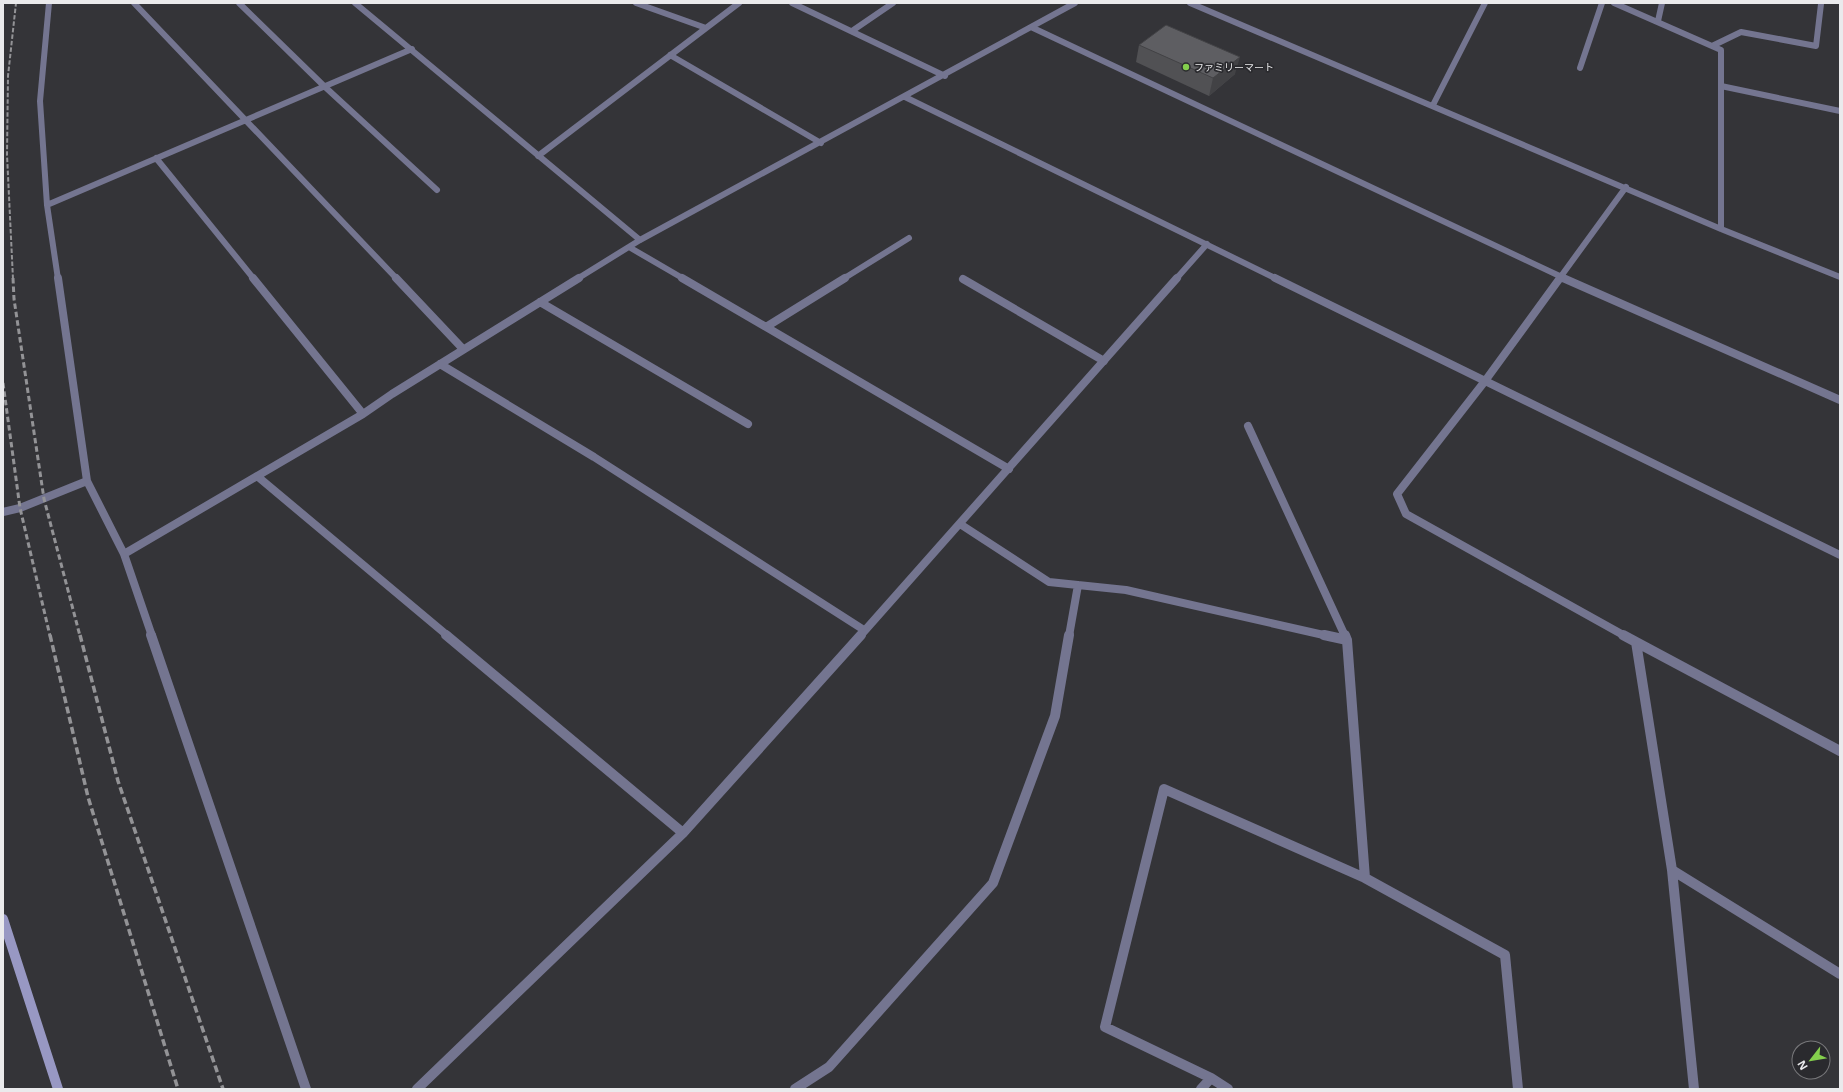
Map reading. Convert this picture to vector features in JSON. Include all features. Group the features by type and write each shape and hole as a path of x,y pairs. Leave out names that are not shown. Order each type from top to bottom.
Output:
{"street":[{"path":"49,3 40,101 47,205 88,481 124,554 306,1089"},
{"path":"134,3 463,349"},
{"path":"239,3 324,86 437,190"},
{"path":"355,3 412,48 538,156 640,240"},
{"path":"636,3 706,28"},
{"path":"538,156 739,3"},
{"path":"792,3 945,76"},
{"path":"852,31 893,3"},
{"path":"124,554 363,414 463,349 640,240 945,76 1075,3"},
{"path":"1190,3 1626,187 1721,229 1840,277"},
{"path":"1433,105 1485,3"},
{"path":"1580,68 1602,3"},
{"path":"1614,3 1658,21 1721,50 1721,229"},
{"path":"1658,21 1662,3"},
{"path":"1712,46 1741,32 1816,46 1821,4"},
{"path":"1031,27 1561,277 1840,400"},
{"path":"47,205 412,48"},
{"path":"670,55 821,143"},
{"path":"1721,86 1840,111"},
{"path":"906,97 1840,555"},
{"path":"156,158 363,414"},
{"path":"1626,187 1485,381 1397,494 1406,514 1636,642 1840,751"},
{"path":"766,327 909,238"},
{"path":"417,1089 683,833 1009,469 1207,244"},
{"path":"628,247 1009,469"},
{"path":"963,280 1104,361"},
{"path":"540,302 748,424"},
{"path":"440,364 594,457 864,630"},
{"path":"1248,426 1348,640 1365,878"},
{"path":"257,476 683,833"},
{"path":"3,512 20,508 88,481"},
{"path":"960,524 1049,582 1126,590 1348,640"},
{"path":"795,1089 829,1067 993,884 1055,716 1078,585"},
{"path":"1636,642 1672,870 1694,1089"},
{"path":"1228,1089 1211,1078 1105,1027 1164,789 1365,878 1505,955 1518,1089"},
{"path":"1672,870 1840,974"},
{"path":"3,919 58,1089"},
{"path":"1201,1089 1211,1078"}],"building":[{"path":"1166,25 1240,57 1213,78 1139,45"}],"railway":[{"path":"13,279 7,155 8,76 16,3"},
{"path":"13,278 14,299 44,499 80,636"},
{"path":"3,383 20,508 50,636"},
{"path":"50,635 88,797 178,1089"},
{"path":"80,635 118,781 223,1089"}],"place":[{"name":"ファミリーマート","path":"1186,67"}]}
